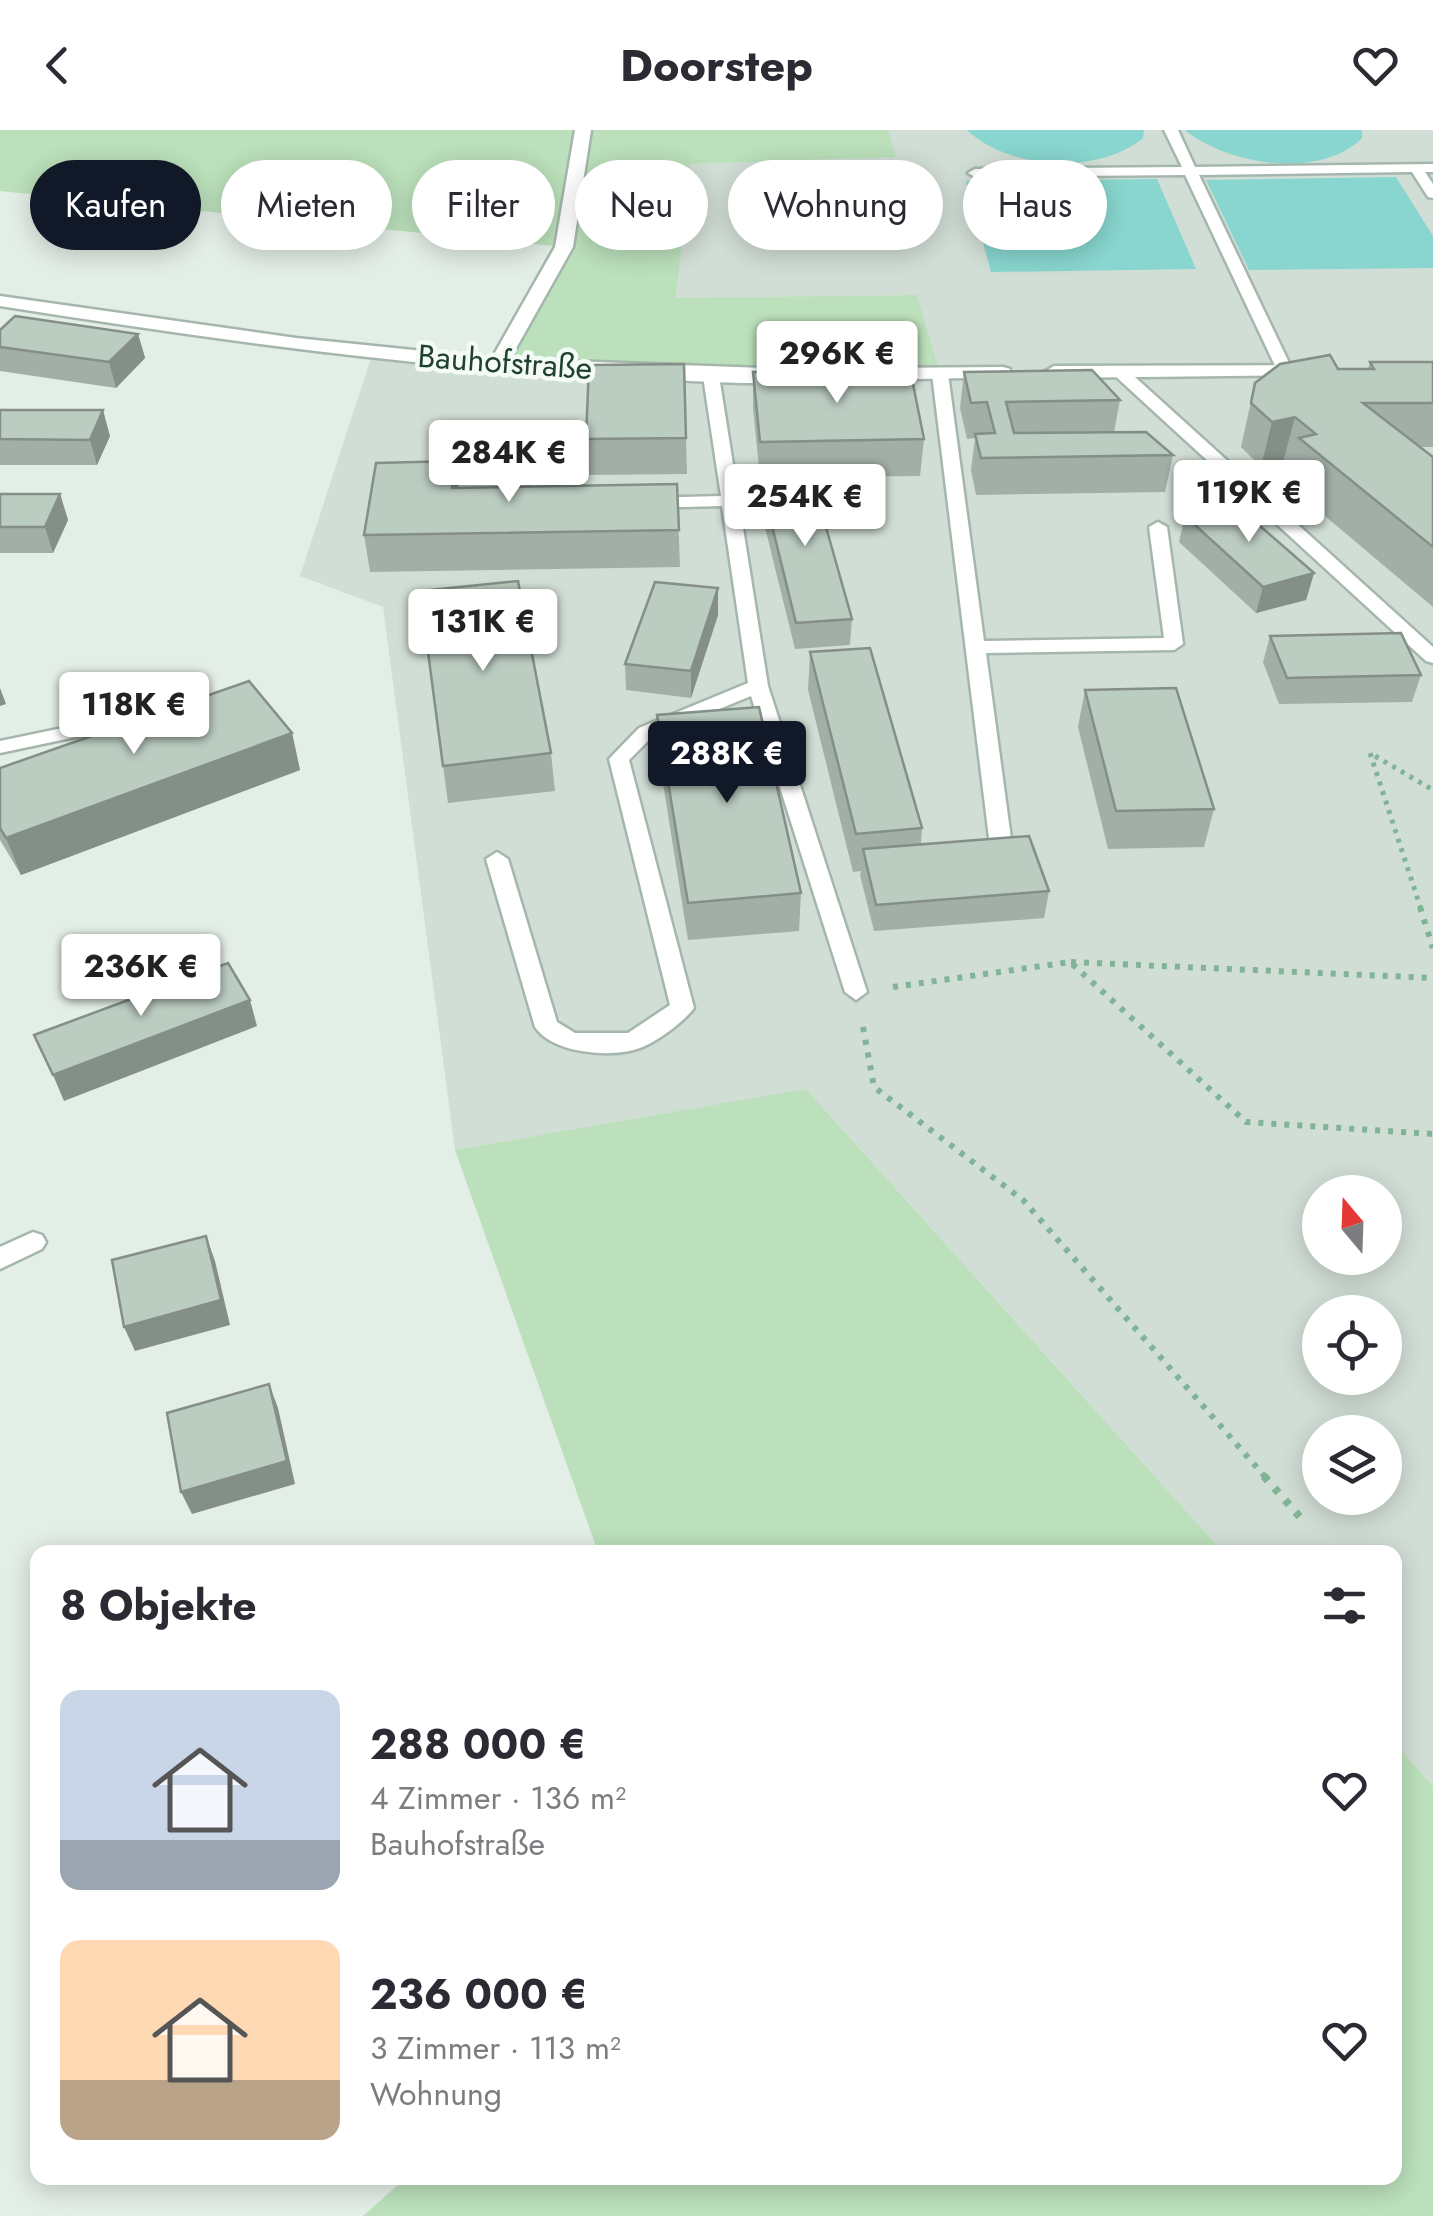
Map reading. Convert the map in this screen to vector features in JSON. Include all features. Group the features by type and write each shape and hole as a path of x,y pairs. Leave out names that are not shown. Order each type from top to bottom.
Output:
{"street":[{"path":"499,362 564,246 583,130"},
{"name":"Bauhofstraße","path":"1,304 248,338 499,362 711,376 806,375"},
{"path":"845,375 1340,370"}],"lane":[{"path":"1171,130 1285,371"},
{"path":"1416,168 1433,194"},
{"path":"1107,173 1433,168"},
{"path":"1257,307 1279,306"},
{"path":"1119,371 1433,657"},
{"path":"940,374 1001,846"},
{"path":"711,376 758,686 856,992"},
{"path":"542,451 537,506 575,505"},
{"path":"633,504 730,501"},
{"path":"976,647 1174,644 1158,527"},
{"path":"497,859 548,1027 570,1042 633,1042 682,1008 619,760 646,732 758,686"},
{"path":"0,747 168,712"},
{"path":"0,1259 33,1242"}],"path":[{"path":"1433,790 1370,753 1433,948"},
{"path":"1070,962 1246,1122 1433,1134"},
{"path":"1306,1524 1024,1200 874,1087 856,992 1070,962 1433,978"}],"shaded area":[{"path":"888,130 1433,130 1433,1786 1402,1752 1402,1545 1217,1545 807,1090 455,1150 383,607 300,576 373,352 499,362 917,295 676,299 681,250 708,250 708,163 728,163 728,250 943,250 943,160 807,160 895,157"}],"green space":[{"path":"0,130 888,130 896,157 708,163 708,160 575,160 575,250 681,250 676,298 917,295 940,374 711,376 499,362 563,247 555,246 555,160 412,160 412,232 392,230 392,160 221,160 221,213 201,211 201,160 30,160 30,194 0,191"},
{"path":"806,1089 1217,1545 596,1545 455,1150"},
{"path":"1402,1752 1433,1786 1433,2216 363,2216 398,2185 1402,2185"}],"water":[{"path":"967,130 1144,130 1143,138 1124,150 1091,160 1029,160 985,143"},
{"path":"1185,130 1362,130 1362,138 1323,159 1274,163 1224,152"},
{"path":"1396,177 1433,236 1433,268 1249,270 1206,180"},
{"path":"1157,179 1196,269 991,272 985,250 1107,250 1107,180"}],"building":[{"path":"15,316 138,334 109,362 0,347 0,330"},
{"path":"1330,355 1338,369 1374,369 1370,362 1433,362 1433,403 1363,403 1433,457 1433,547 1299,438 1316,434 1295,417 1272,422 1251,403 1255,383 1280,364"},
{"path":"684,364 686,438 586,439 589,365"},
{"path":"910,369 924,439 760,442 753,372"},
{"path":"1092,370 1120,400 1006,402 1014,433 1146,432 1173,455 981,458 975,434 995,433 987,402 971,403 964,372"},
{"path":"0,410 103,410 90,440 0,439"},
{"path":"455,461 452,488 677,484 679,530 364,535 376,463"},
{"path":"811,474 852,619 796,623 760,477"},
{"path":"0,494 60,494 45,527 0,527"},
{"path":"1235,504 1314,573 1263,587 1185,516"},
{"path":"518,581 551,753 443,766 420,591"},
{"path":"655,582 718,588 691,671 625,664"},
{"path":"1401,633 1421,675 1287,678 1270,636"},
{"path":"870,648 922,828 856,834 810,652"},
{"path":"249,681 292,733 6,838 0,828 0,768"},
{"path":"1176,688 1214,809 1116,811 1085,690"},
{"path":"759,707 801,893 688,903 657,715"},
{"path":"1029,836 1049,891 876,905 863,849"},
{"path":"228,963 250,1000 53,1075 34,1035"},
{"path":"206,1236 221,1300 124,1327 112,1260"},
{"path":"269,1384 287,1461 181,1492 167,1413"}]}
